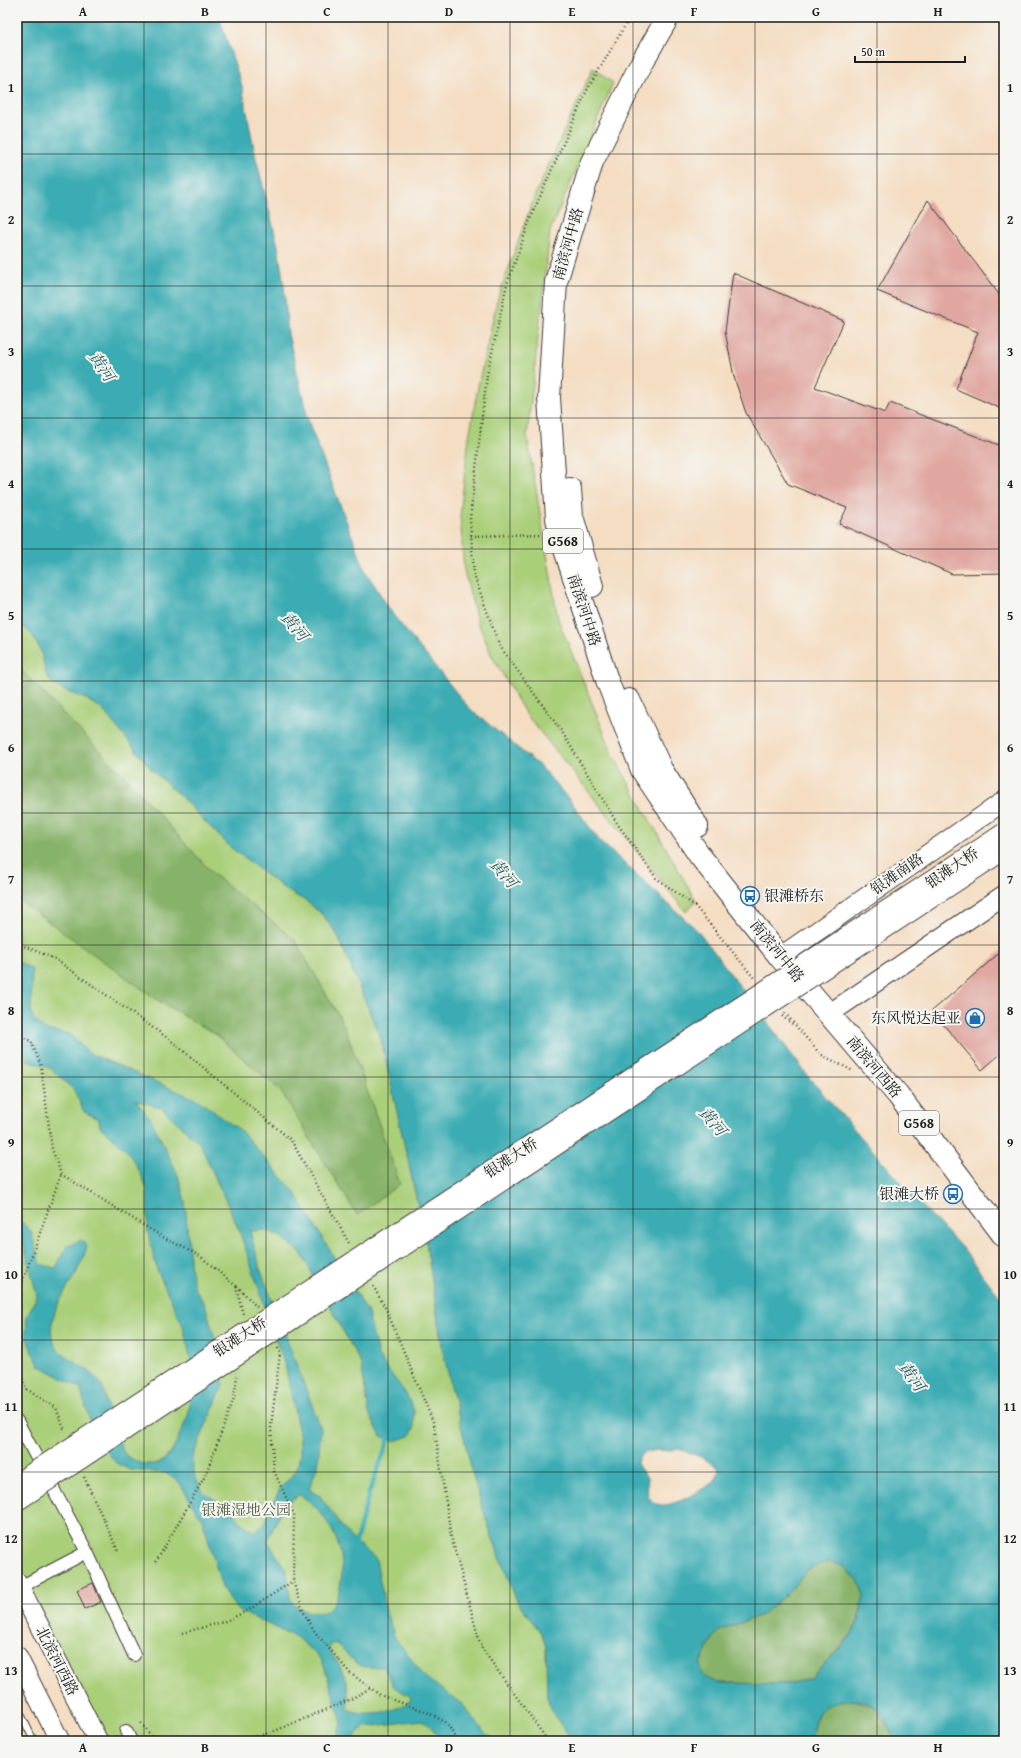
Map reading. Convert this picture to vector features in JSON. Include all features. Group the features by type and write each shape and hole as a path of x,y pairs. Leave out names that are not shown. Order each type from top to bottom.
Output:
{"highway":[{"name":"南滨河中路","path":"668,17 642,62 592,162 556,282 549,398 557,518 560,534 607,680 642,770 700,856 834,1010"},
{"name":"南滨河中路","path":"683,17 653,68 604,169 569,288 562,396 572,516 618,676 661,769 711,848 785,952"},
{"name":"南滨河西路","path":"834,1010 908,1088 1004,1216"},
{"name":"南滨河西路","path":"834,1010 1004,1236"}],"main road":[{"name":"银滩南路","path":"785,952 1004,801"},
{"name":"银滩大桥","path":"17,1484 1004,833"},
{"name":"银滩大桥","path":"17,1500 1004,850"},
{"path":"834,1010 1004,896"},
{"name":"北滨河西路","path":"18,1584 98,1741"},
{"path":"17,1656 60,1741"}],"street":[{"path":"17,1421 87,1552 134,1654"},
{"path":"18,1584 87,1552"}],"lane":[{"path":"17,1706 34,1741"}],"path":[{"path":"471,536 560,534"},
{"path":"769,1005 799,1030"},
{"path":"17,1038 22,1037 30,1041 41,1066 52,1149 61,1174 161,1236 200,1256 236,1286 263,1312"},
{"path":"17,1297 61,1174"},
{"path":"236,1286 244,1319"},
{"path":"277,1346 280,1353 271,1427 274,1471 294,1515 293,1582 303,1611 315,1632 350,1673 380,1695 427,1712 447,1723 457,1741"},
{"path":"156,1562 205,1476 234,1398 238,1369"},
{"path":"182,1633 226,1621 247,1611 293,1582"},
{"path":"234,1741 270,1733 351,1699 371,1688"},
{"path":"141,1723 155,1741"}],"green space":[{"path":"593,68 613,83 550,231 527,436 558,619 614,757 696,901 686,912 525,713 492,656 477,621 464,570 460,515 469,437 479,381 497,301 534,197"},
{"name":"银滩湿地公园","path":"17,620 33,636 41,651 46,674 65,691 86,699 102,709 152,770 229,846 286,890 306,901 323,915 338,936 381,1039 426,1242 443,1352 475,1483 491,1534 517,1601 542,1634 546,1647 547,1697 553,1713 572,1741 98,1741 17,1582"},
{"path":"17,666 127,779 213,874 295,940 344,1025 400,1184 357,1215 280,1090 215,1034 159,1001 17,899"},
{"path":"830,1562 843,1566 858,1580 864,1595 859,1620 851,1635 811,1678 790,1684 718,1683 706,1678 701,1671 700,1663 714,1636 721,1630 761,1615 790,1591 806,1571 817,1565"},
{"path":"838,1700 855,1700 875,1707 897,1741 812,1741 813,1729 820,1711 830,1703"}],"water":[{"name":"黄河","path":"17,17 219,17 242,86 255,154 278,246 284,286 288,334 309,423 365,570 394,616 469,708 541,767 572,803 599,840 699,932 811,1080 911,1194 962,1248 1004,1302 1004,1741 897,1741 884,1718 875,1707 862,1701 848,1700 831,1703 820,1712 814,1724 812,1741 572,1741 553,1713 547,1697 546,1647 542,1634 517,1601 491,1534 475,1483 443,1352 426,1242 381,1039 338,936 323,915 306,901 286,890 229,846 152,770 102,709 86,699 65,691 52,683 46,674 41,651 33,636 17,620","holes":["678,1449 707,1460 717,1467 719,1471 715,1481 691,1495 671,1504 662,1505 654,1503 648,1495 647,1478 637,1463 639,1458 648,1452","830,1562 843,1566 858,1580 864,1595 859,1620 851,1636 811,1678 790,1684 718,1683 706,1678 701,1671 700,1663 714,1636 721,1630 761,1615 790,1591 806,1571 817,1565"]},
{"path":"17,961 32,969 31,1011 33,1018 45,1030 70,1034 89,1053 198,1100 241,1131 294,1191 368,1313 378,1356 407,1395 414,1411 414,1428 410,1436 394,1441 381,1436 369,1414 361,1364 301,1253 282,1237 266,1230 250,1231 260,1268 321,1429 318,1464 309,1489 320,1496 349,1536 376,1559 386,1612 395,1638 426,1678 463,1705 485,1733 496,1741 443,1741 429,1725 422,1720 365,1727 358,1732 353,1741 335,1741 342,1723 322,1660 296,1637 237,1610 222,1588 203,1521 179,1482 165,1473 130,1470 116,1463 95,1436 80,1388 40,1366 32,1352 26,1336 27,1317 37,1295 20,1231 17,1227 17,1218 31,1231 40,1264 56,1268 66,1247 81,1240 87,1246 80,1265 56,1309 51,1332 54,1343 59,1350 66,1357 93,1375 101,1384 123,1451 128,1457 143,1464 158,1464 165,1459 175,1446 188,1415 194,1375 183,1326 157,1270 148,1232 147,1189 140,1172 126,1149 100,1127 99,1119 84,1112 74,1090 50,1068 28,1060 22,1046 17,1040","holes":["135,1100 162,1108 200,1144 239,1230 286,1369 300,1438 300,1456 296,1471 279,1490 266,1521 255,1532 241,1523 232,1509 204,1493 195,1477 192,1458 223,1386 221,1360 205,1304 195,1289 191,1271 185,1201 178,1175 151,1119","299,1495 313,1504 325,1518 338,1543 342,1564 340,1587 338,1595 330,1608 323,1612 312,1612 294,1605 290,1597 287,1572 269,1543 268,1539 285,1504","334,1643 338,1645 360,1666 384,1667 394,1687 409,1696 411,1699 406,1704 398,1708 381,1712 362,1713 348,1709 348,1687 342,1670 329,1649 330,1645"]}],"building":[{"path":"928,200 1004,301 1004,410 956,389 978,332 877,291"},
{"path":"733,273 844,321 815,387 885,413 890,403 1004,447 1004,573 952,574 839,524 847,508 788,484 746,413 734,377 725,331"},
{"path":"1004,949 1004,1051 982,1070 932,1011"},
{"path":"93,1583 101,1602 85,1609 77,1590"}],"waterway":[{"path":"356,1548 356,1542 369,1493 389,1439"}],"place":[{"name":"银滩桥东","path":"750,896"},
{"name":"东风悦达起亚","path":"975,1018"},
{"name":"银滩大桥","path":"953,1194"}]}
